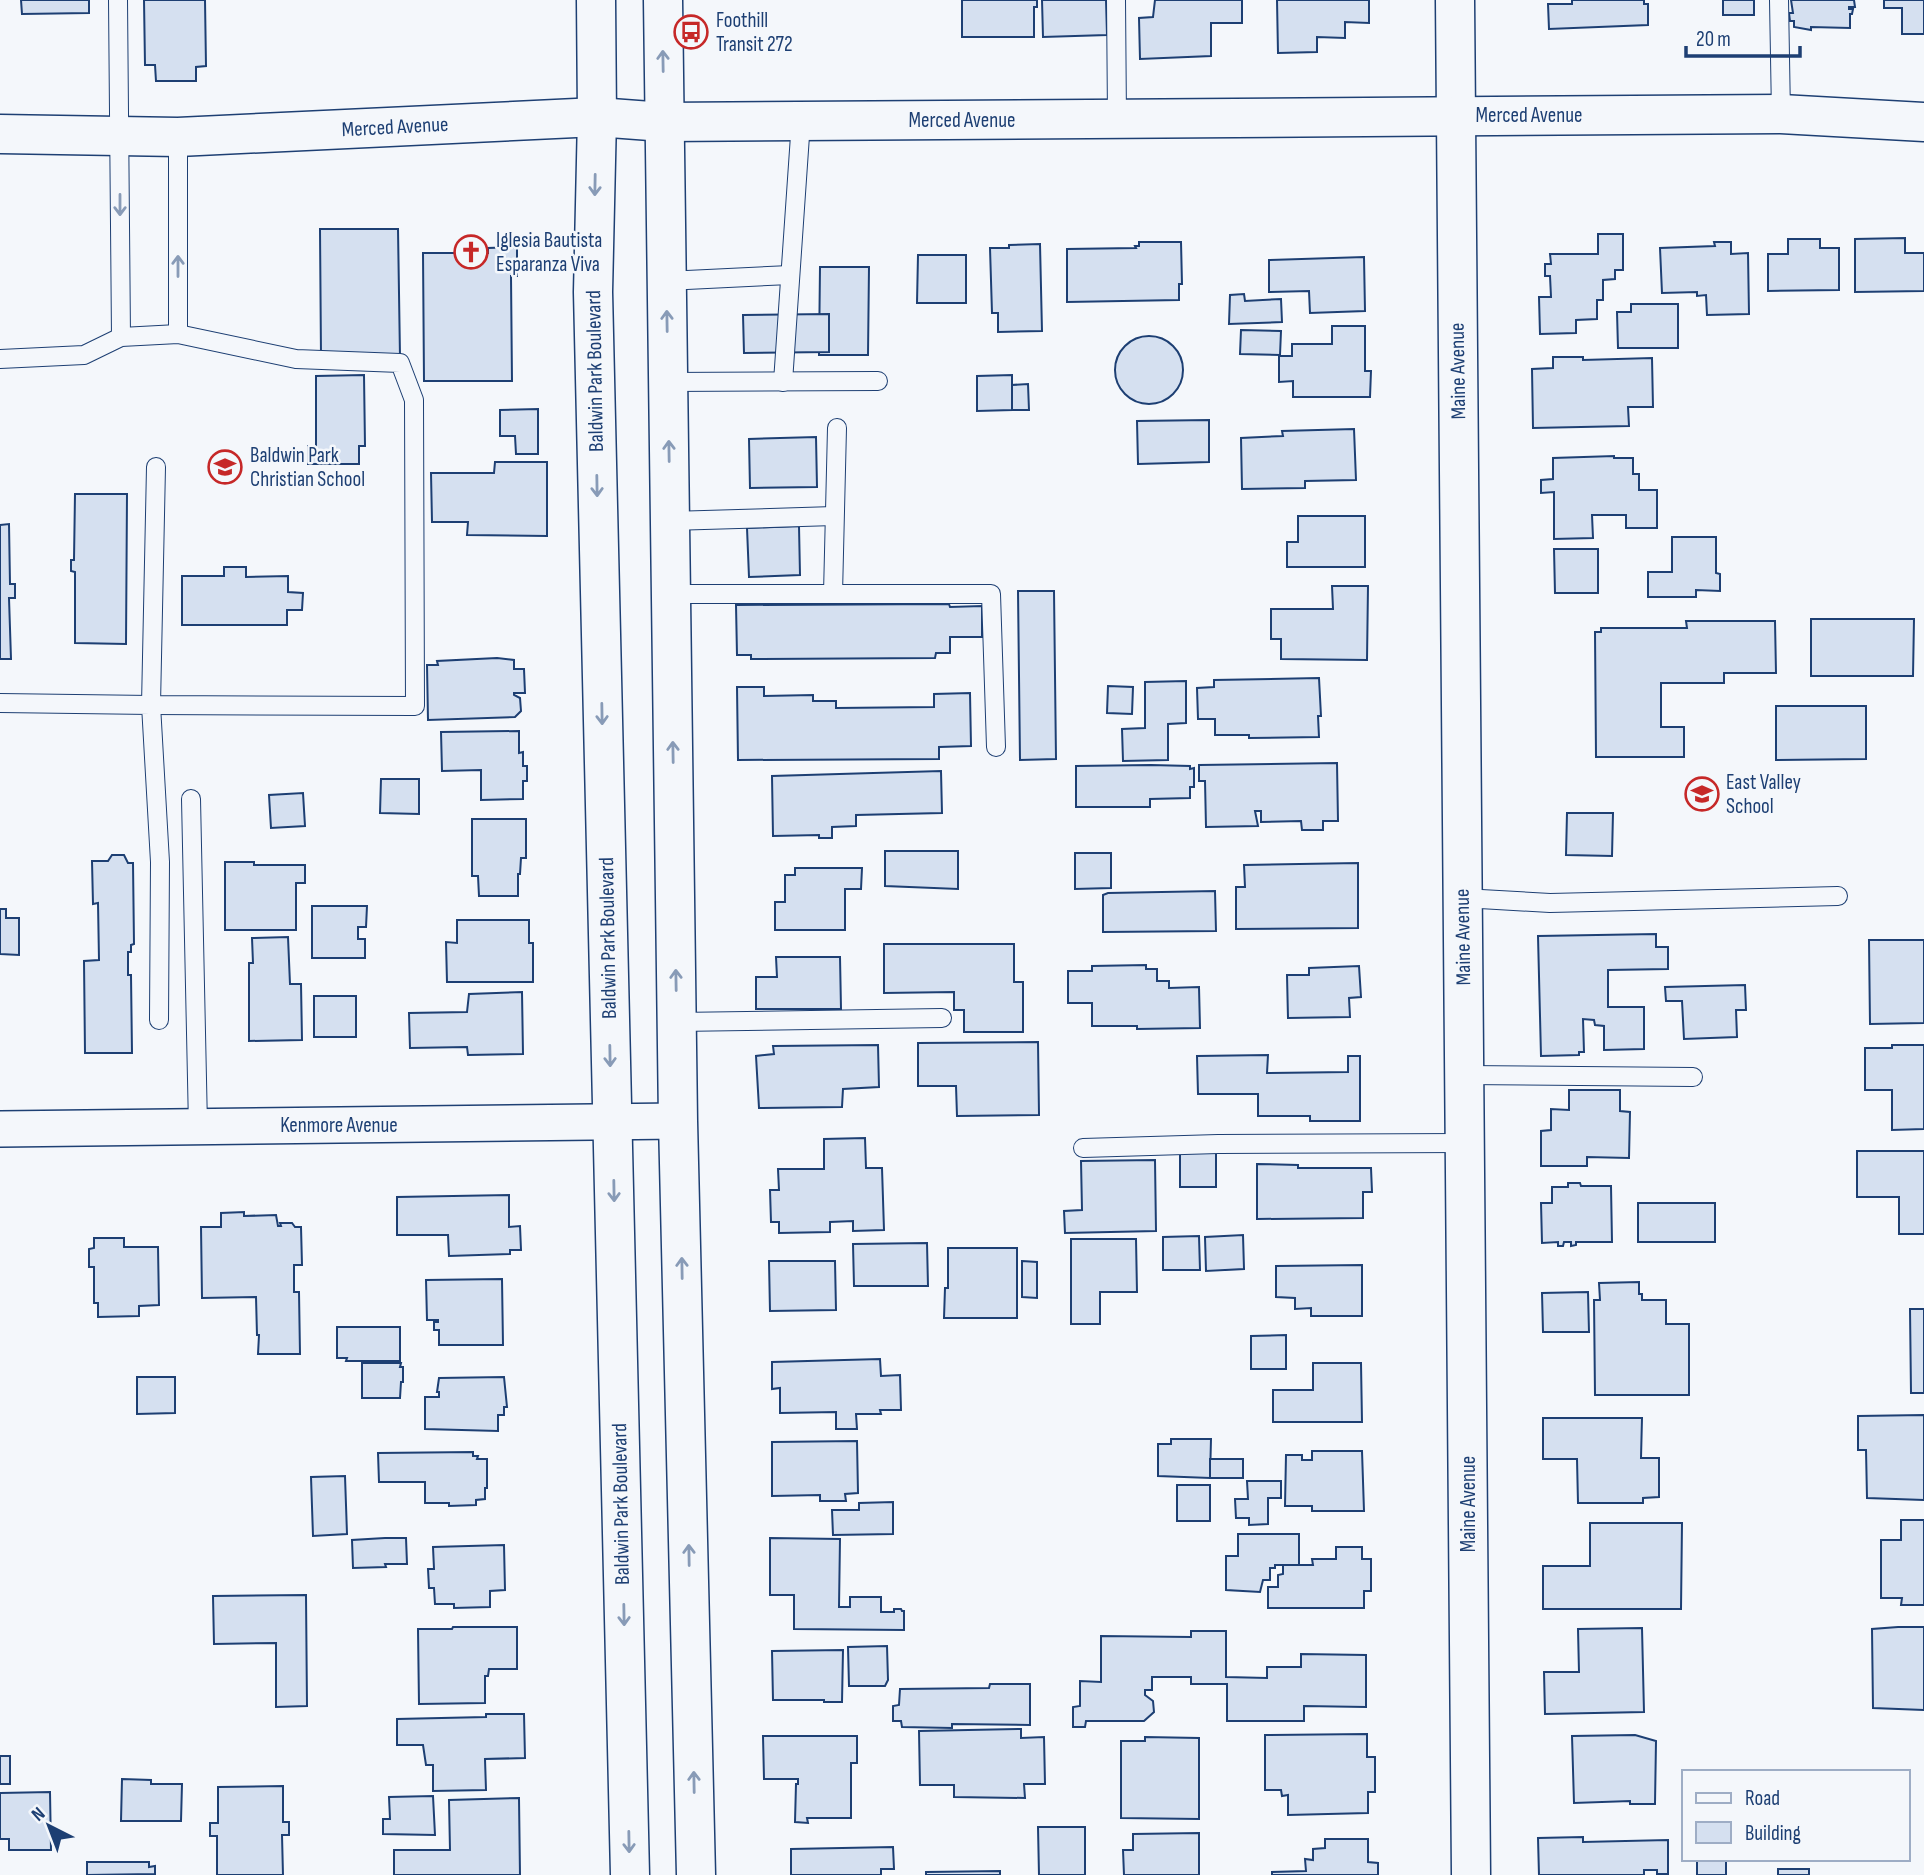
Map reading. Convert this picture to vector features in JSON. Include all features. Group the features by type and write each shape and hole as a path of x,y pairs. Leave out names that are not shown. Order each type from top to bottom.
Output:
{"main road":[{"name":"Baldwin Park Boulevard","path":"596,0 597,117 593,292 630,1875"},
{"path":"663,0 678,1121 696,1875"},
{"name":"Maine Avenue","path":"1455,0 1471,1875"},
{"name":"Merced Avenue","path":"0,134 178,137 597,117 664,122 1781,114 1924,122"}],"street":[{"name":"Kenmore Avenue","path":"0,1129 678,1121"}],"lane":[{"path":"118,0 121,337"},
{"path":"1116,0 1117,118"},
{"path":"1779,0 1781,114"},
{"path":"783,382 801,121"},
{"path":"178,137 178,334"},
{"path":"666,281 790,275"},
{"path":"0,359 84,355 121,337 178,334 296,359 400,363 414,400 415,706 0,703"},
{"path":"668,382 878,381"},
{"path":"833,594 837,428"},
{"path":"156,467 151,705 160,862 159,1020"},
{"path":"670,521 835,516"},
{"path":"671,594 991,594 996,747"},
{"path":"191,799 198,1126"},
{"path":"1463,898 1550,904 1838,896"},
{"path":"677,1022 942,1018"},
{"path":"1465,1075 1693,1077"},
{"path":"1083,1148 1217,1144 1465,1143"}],"building":[{"path":"21,0 89,0 89,13 22,14"},
{"path":"144,0 205,0 206,66 196,67 196,81 156,81 155,65 145,65"},
{"path":"962,0 1037,0 1037,7 1034,7 1034,37 962,37"},
{"path":"1042,0 1106,0 1107,35 1043,37"},
{"path":"1155,0 1242,0 1242,23 1211,23 1211,56 1140,59 1139,18 1153,17"},
{"path":"1277,0 1369,0 1369,23 1345,22 1345,38 1317,37 1317,52 1278,53"},
{"path":"1572,0 1644,0 1644,4 1648,4 1648,25 1549,29 1548,4 1572,4"},
{"path":"1723,0 1754,0 1754,15 1723,15"},
{"path":"1791,0 1854,0 1855,7 1849,7 1853,9 1850,14 1850,28 1811,27 1811,30 1794,27 1789,13 1793,13"},
{"path":"1884,0 1924,0 1924,34 1902,34 1902,8 1884,8"},
{"path":"320,229 398,229 400,357 321,357"},
{"path":"1598,234 1623,234 1623,270 1615,270 1615,279 1603,280 1603,300 1597,300 1597,319 1576,320 1576,333 1540,334 1539,297 1551,297 1550,276 1545,276 1545,264 1551,264 1550,254 1598,254"},
{"path":"1905,238 1905,253 1924,253 1924,291 1855,292 1855,239"},
{"path":"1788,239 1820,239 1820,248 1839,248 1839,290 1768,291 1768,254 1788,254"},
{"path":"1139,242 1181,242 1182,284 1179,284 1179,300 1067,302 1067,249 1136,248"},
{"path":"1714,242 1731,242 1731,254 1748,253 1749,314 1707,315 1706,295 1697,296 1697,292 1662,293 1660,248 1715,246"},
{"path":"1040,244 1042,331 998,332 998,313 992,313 990,248"},
{"path":"517,247 517,276 511,276 512,381 424,381 423,253 488,253 488,248"},
{"path":"918,255 966,255 966,303 917,303"},
{"path":"1364,257 1365,311 1310,313 1309,291 1269,292 1269,260"},
{"path":"820,267 869,267 868,355 819,355"},
{"path":"1244,294 1245,301 1281,299 1282,322 1229,324 1230,295"},
{"path":"1631,304 1678,304 1678,348 1618,348 1617,312 1631,312"},
{"path":"829,314 829,352 744,353 743,315"},
{"path":"1332,326 1365,326 1365,371 1371,371 1370,397 1293,397 1293,381 1279,382 1279,356 1292,356 1292,344 1332,344"},
{"path":"1241,330 1281,331 1280,355 1240,354"},
{"path":"1149,336 1162,339 1173,346 1180,357 1183,370 1180,383 1173,394 1162,401 1149,404 1136,401 1125,394 1118,383 1115,370 1118,357 1125,346 1136,339"},
{"path":"1553,357 1583,357 1583,360 1652,358 1653,407 1628,407 1629,426 1533,428 1532,369 1553,368"},
{"path":"364,375 365,446 359,446 359,464 308,464 308,446 316,446 316,376"},
{"path":"1012,375 1012,410 977,411 977,376"},
{"path":"1028,384 1029,410 1012,410 1012,385"},
{"path":"538,409 538,454 516,454 515,436 500,436 500,410"},
{"path":"1209,420 1209,462 1138,464 1137,421"},
{"path":"1354,429 1356,480 1305,481 1305,488 1242,489 1241,438 1283,436 1282,431"},
{"path":"816,437 817,487 750,488 749,439"},
{"path":"1553,458 1633,458 1633,474 1639,474 1639,490 1657,490 1657,528 1626,528 1626,515 1592,515 1593,538 1554,539 1554,492 1541,493 1541,480 1553,479"},
{"path":"495,462 547,462 547,536 467,535 468,522 432,522 431,473 494,473"},
{"path":"75,494 127,494 126,644 75,643 75,572 71,571 71,560 74,560"},
{"path":"1298,516 1365,516 1365,567 1287,567 1287,542 1298,542"},
{"path":"9,524 10,584 15,584 15,598 9,598 11,659 0,659 0,525"},
{"path":"799,526 800,575 749,577 747,528"},
{"path":"1672,537 1716,537 1716,573 1720,574 1720,591 1696,590 1696,597 1648,597 1648,572 1672,572"},
{"path":"1554,549 1598,549 1598,593 1555,593"},
{"path":"224,567 246,567 246,577 288,576 288,592 303,593 302,610 287,610 287,625 182,625 182,576 224,576"},
{"path":"1332,586 1368,586 1367,660 1281,659 1281,639 1271,639 1271,609 1333,609"},
{"path":"1018,591 1054,591 1056,759 1020,760"},
{"path":"949,604 950,607 982,606 982,637 950,637 950,653 936,653 935,658 751,659 751,655 737,655 736,605"},
{"path":"1811,619 1914,619 1913,676 1811,676"},
{"path":"1686,621 1775,621 1776,673 1724,673 1724,683 1661,683 1661,727 1684,727 1684,757 1596,757 1595,632 1601,632 1601,628 1687,628"},
{"path":"497,658 514,660 514,669 524,669 525,693 514,693 520,698 521,711 515,717 428,720 427,665 438,665 437,661"},
{"path":"1319,678 1319,737 1249,738 1249,735 1215,735 1215,719 1198,719 1197,688 1214,687 1214,680"},
{"path":"1186,681 1186,723 1168,724 1168,760 1123,761 1122,729 1145,728 1145,682"},
{"path":"1108,686 1133,687 1132,714 1107,713"},
{"path":"737,687 764,687 764,696 813,695 813,701 836,701 836,708 934,707 934,694 970,693 971,746 939,747 939,759 738,760"},
{"path":"1776,706 1866,706 1866,759 1776,760"},
{"path":"519,731 519,753 523,752 523,766 527,766 527,781 523,781 523,799 481,800 481,770 442,771 441,732"},
{"path":"1337,763 1338,821 1323,821 1323,830 1302,830 1301,821 1261,822 1261,811 1255,811 1258,826 1206,827 1205,781 1199,781 1199,765"},
{"path":"1151,765 1194,768 1194,787 1190,787 1190,798 1150,799 1150,807 1076,807 1076,766"},
{"path":"941,771 942,813 856,815 856,826 832,827 832,838 819,838 819,835 773,836 772,776"},
{"path":"381,779 419,779 419,814 380,813"},
{"path":"303,793 305,826 271,828 269,795"},
{"path":"1567,813 1613,813 1612,856 1566,855"},
{"path":"472,819 526,819 526,858 521,858 518,896 479,896 478,876 472,876"},
{"path":"885,851 958,851 958,889 885,886"},
{"path":"1075,853 1111,853 1111,888 1075,889"},
{"path":"112,855 124,855 128,863 133,863 134,944 131,945 131,952 128,952 132,1053 85,1053 84,961 99,960 98,903 93,904 92,861 108,861"},
{"path":"225,862 305,865 305,883 296,883 296,930 225,930"},
{"path":"1358,863 1358,928 1236,929 1236,887 1245,887 1244,865"},
{"path":"795,868 862,868 861,889 845,889 845,930 775,930 775,902 785,902 785,875 795,875"},
{"path":"1215,891 1216,931 1103,932 1103,895 1108,893"},
{"path":"312,906 367,906 366,927 358,927 358,939 365,939 365,958 312,958"},
{"path":"0,909 6,909 6,918 19,918 19,955 0,954"},
{"path":"457,920 529,920 529,943 533,943 533,982 447,982 446,942 457,943"},
{"path":"1656,934 1656,947 1668,947 1668,969 1608,970 1608,1007 1644,1007 1644,1049 1604,1050 1604,1026 1595,1025 1594,1020 1583,1019 1584,1052 1579,1052 1579,1055 1541,1056 1538,936"},
{"path":"288,937 290,984 301,984 302,1040 249,1041 249,963 253,963 252,938"},
{"path":"1869,940 1924,940 1924,1023 1870,1024"},
{"path":"884,944 1014,944 1014,982 1023,982 1023,1032 964,1032 964,1010 954,1010 954,992 884,993"},
{"path":"776,957 840,957 841,1009 756,1009 756,977 777,977"},
{"path":"1146,965 1146,969 1157,969 1157,981 1169,981 1169,988 1199,987 1200,1028 1137,1029 1137,1026 1092,1026 1092,1003 1068,1003 1068,971 1092,971 1092,966"},
{"path":"1359,966 1361,997 1349,998 1350,1017 1288,1018 1287,975 1309,975 1309,968"},
{"path":"1745,985 1746,1010 1736,1010 1737,1037 1684,1039 1682,1001 1666,1001 1665,987"},
{"path":"522,992 523,1054 468,1055 467,1047 410,1048 409,1013 467,1012 469,994"},
{"path":"314,996 356,996 356,1037 314,1037"},
{"path":"1038,1042 1039,1115 957,1116 956,1086 918,1086 918,1043"},
{"path":"878,1045 879,1087 843,1089 842,1107 759,1108 756,1056 774,1054 773,1046"},
{"path":"1892,1045 1924,1045 1924,1129 1892,1130 1892,1090 1865,1090 1865,1048 1892,1048"},
{"path":"1268,1055 1267,1073 1348,1072 1348,1056 1360,1056 1360,1121 1310,1121 1310,1116 1258,1116 1258,1094 1198,1094 1197,1056"},
{"path":"1569,1090 1620,1090 1620,1111 1630,1112 1629,1158 1587,1157 1587,1166 1541,1166 1541,1131 1551,1130 1551,1109 1569,1110"},
{"path":"865,1138 866,1168 882,1168 884,1230 853,1231 853,1221 830,1222 830,1232 779,1233 779,1222 771,1222 770,1190 779,1190 778,1169 824,1169 824,1139"},
{"path":"1857,1151 1924,1151 1924,1234 1899,1234 1899,1197 1857,1197"},
{"path":"1180,1153 1216,1153 1216,1187 1180,1187"},
{"path":"1155,1160 1156,1231 1065,1233 1064,1211 1082,1210 1081,1161"},
{"path":"1257,1164 1298,1165 1298,1168 1371,1168 1372,1192 1363,1192 1363,1218 1257,1219"},
{"path":"1568,1183 1611,1186 1612,1242 1576,1242 1576,1245 1571,1246 1571,1242 1564,1242 1563,1246 1558,1246 1558,1242 1542,1243 1541,1203 1552,1203 1552,1187 1568,1187"},
{"path":"509,1195 509,1227 520,1226 521,1250 510,1250 510,1254 449,1256 448,1235 397,1235 397,1197"},
{"path":"1638,1203 1715,1203 1715,1242 1638,1242"},
{"path":"244,1212 244,1216 276,1215 278,1226 281,1226 280,1223 292,1223 295,1227 301,1227 302,1265 294,1265 294,1292 299,1292 300,1354 258,1354 256,1297 202,1298 201,1227 221,1227 221,1213"},
{"path":"1243,1235 1244,1269 1206,1271 1205,1237"},
{"path":"1199,1236 1200,1270 1163,1270 1163,1237"},
{"path":"94,1238 124,1238 124,1247 158,1247 159,1305 139,1306 139,1316 98,1317 98,1303 94,1303 94,1267 89,1267 89,1249 94,1248"},
{"path":"1071,1239 1136,1239 1137,1292 1100,1292 1100,1324 1071,1324"},
{"path":"927,1243 928,1286 854,1286 853,1244"},
{"path":"948,1248 1017,1248 1017,1318 944,1318 945,1288 948,1288"},
{"path":"769,1261 835,1261 836,1310 770,1311"},
{"path":"1022,1261 1037,1262 1037,1298 1022,1297"},
{"path":"1362,1265 1362,1316 1311,1316 1311,1308 1295,1309 1295,1298 1276,1297 1276,1266"},
{"path":"502,1279 503,1345 439,1345 439,1330 434,1330 434,1322 438,1320 427,1320 426,1280"},
{"path":"1639,1282 1642,1300 1666,1300 1666,1324 1689,1324 1689,1395 1595,1395 1594,1300 1600,1300 1599,1283"},
{"path":"1588,1292 1589,1332 1543,1332 1542,1293"},
{"path":"1910,1309 1924,1309 1924,1393 1911,1393"},
{"path":"337,1327 400,1327 400,1361 346,1361 347,1358 337,1358"},
{"path":"1286,1335 1286,1369 1251,1369 1251,1336"},
{"path":"880,1359 881,1376 900,1375 901,1410 880,1410 881,1414 856,1414 857,1429 836,1429 836,1412 780,1413 780,1388 772,1389 772,1362"},
{"path":"362,1363 401,1363 403,1382 400,1398 362,1398"},
{"path":"1313,1363 1361,1363 1362,1422 1273,1422 1273,1390 1313,1390"},
{"path":"137,1377 175,1377 175,1413 137,1414"},
{"path":"504,1377 507,1407 504,1407 504,1415 498,1415 498,1431 425,1429 425,1397 439,1397 439,1378"},
{"path":"1924,1415 1924,1500 1867,1498 1866,1450 1858,1450 1858,1416"},
{"path":"1543,1418 1642,1418 1641,1458 1659,1458 1659,1497 1643,1498 1643,1503 1578,1503 1577,1459 1543,1459"},
{"path":"1171,1439 1211,1439 1210,1478 1158,1476 1158,1444 1171,1444"},
{"path":"857,1441 858,1493 845,1494 846,1501 820,1501 820,1495 772,1496 772,1442"},
{"path":"1312,1451 1362,1451 1364,1511 1312,1511 1312,1506 1285,1506 1286,1455 1302,1455 1302,1460 1312,1460"},
{"path":"473,1452 473,1456 478,1456 477,1459 487,1459 485,1499 476,1500 476,1505 425,1503 425,1482 379,1482 378,1453"},
{"path":"1210,1459 1243,1459 1243,1478 1210,1478"},
{"path":"345,1476 347,1534 313,1536 311,1477"},
{"path":"1247,1481 1281,1481 1281,1498 1268,1498 1268,1524 1249,1525 1249,1518 1236,1518 1235,1499 1248,1499"},
{"path":"1177,1485 1210,1485 1210,1521 1177,1521"},
{"path":"893,1502 893,1534 833,1535 832,1510 859,1510 859,1503"},
{"path":"1901,1520 1924,1520 1924,1605 1901,1605 1902,1598 1881,1598 1881,1540 1901,1540"},
{"path":"1590,1523 1682,1523 1681,1609 1543,1609 1543,1566 1590,1566"},
{"path":"1238,1534 1299,1534 1299,1565 1275,1565 1275,1568 1270,1568 1270,1580 1263,1580 1260,1592 1226,1590 1226,1556 1238,1556"},
{"path":"406,1538 407,1564 353,1568 352,1540"},
{"path":"770,1538 840,1539 839,1607 850,1607 850,1597 881,1597 881,1612 894,1612 894,1609 904,1611 904,1630 794,1629 794,1595 770,1595"},
{"path":"504,1545 505,1590 490,1591 490,1607 454,1608 454,1604 435,1604 434,1588 429,1588 428,1569 434,1569 433,1547"},
{"path":"1336,1547 1362,1547 1362,1559 1371,1559 1371,1591 1364,1591 1364,1608 1268,1608 1268,1587 1278,1587 1278,1575 1283,1574 1283,1565 1313,1565 1312,1559 1336,1559"},
{"path":"306,1595 307,1706 276,1707 276,1643 214,1644 213,1596"},
{"path":"517,1627 517,1669 489,1669 488,1676 485,1676 485,1703 419,1704 418,1629"},
{"path":"1924,1627 1924,1710 1873,1708 1872,1629"},
{"path":"1642,1628 1644,1712 1545,1714 1544,1672 1579,1672 1578,1629"},
{"path":"1191,1631 1226,1631 1226,1677 1267,1678 1267,1667 1301,1667 1301,1654 1366,1655 1366,1707 1304,1706 1304,1721 1227,1721 1227,1684 1191,1684 1191,1677 1152,1677 1152,1690 1145,1690 1145,1695 1153,1701 1154,1712 1144,1721 1086,1721 1085,1727 1073,1727 1073,1707 1080,1706 1080,1681 1101,1682 1101,1636 1191,1637"},
{"path":"887,1646 888,1680 885,1686 849,1686 848,1647"},
{"path":"843,1650 842,1702 773,1700 772,1651"},
{"path":"990,1684 1030,1684 1030,1725 952,1724 952,1728 902,1727 901,1721 893,1721 893,1706 899,1705 900,1689 989,1688"},
{"path":"486,1714 524,1714 525,1758 485,1759 486,1790 433,1791 433,1765 426,1765 423,1745 397,1745 397,1719 486,1717"},
{"path":"1021,1729 1021,1738 1044,1737 1045,1784 1024,1784 1025,1798 954,1797 954,1785 920,1785 919,1731"},
{"path":"1367,1734 1367,1757 1375,1757 1375,1792 1368,1792 1368,1813 1288,1815 1288,1795 1282,1796 1281,1790 1265,1790 1265,1735"},
{"path":"1635,1735 1656,1741 1655,1804 1630,1804 1630,1801 1574,1803 1572,1736"},
{"path":"763,1736 857,1736 857,1763 851,1763 851,1818 807,1818 808,1823 795,1822 798,1779 764,1779"},
{"path":"1145,1737 1199,1738 1199,1819 1121,1818 1121,1741 1145,1741"},
{"path":"0,1756 10,1756 10,1784 0,1784"},
{"path":"122,1779 151,1780 151,1784 182,1784 181,1821 121,1821"},
{"path":"283,1786 283,1822 289,1822 289,1835 282,1835 283,1875 217,1875 217,1836 210,1836 210,1823 218,1823 218,1787"},
{"path":"50,1792 51,1850 9,1850 9,1839 0,1839 0,1793"},
{"path":"433,1796 435,1835 383,1834 383,1819 390,1819 389,1797"},
{"path":"519,1798 520,1875 394,1875 394,1850 450,1850 449,1800"},
{"path":"1038,1827 1085,1827 1085,1875 1039,1875"},
{"path":"1199,1833 1199,1875 1124,1875 1123,1850 1133,1850 1133,1834"},
{"path":"1583,1837 1583,1842 1668,1840 1668,1874 1657,1874 1657,1870 1644,1870 1644,1875 1539,1875 1538,1838"},
{"path":"1325,1839 1368,1839 1368,1862 1378,1863 1378,1875 1272,1875 1272,1872 1306,1871 1305,1859 1313,1860 1313,1849 1325,1848"},
{"path":"893,1847 894,1869 881,1869 881,1875 791,1875 791,1849"},
{"path":"1697,1861 1726,1861 1726,1875 1697,1875"},
{"path":"87,1862 149,1862 149,1867 155,1866 155,1874 87,1875"},
{"path":"1778,1869 1809,1869 1809,1875 1778,1875"},
{"path":"1000,1871 1000,1875 926,1875 926,1872"}],"place":[{"name":"Foothill Transit 272","path":"691,32"},
{"name":"Iglesia Bautista Esparanza Viva","path":"471,252"},
{"name":"Baldwin Park Christian School","path":"225,467"},
{"name":"East Valley School","path":"1702,794"}]}
